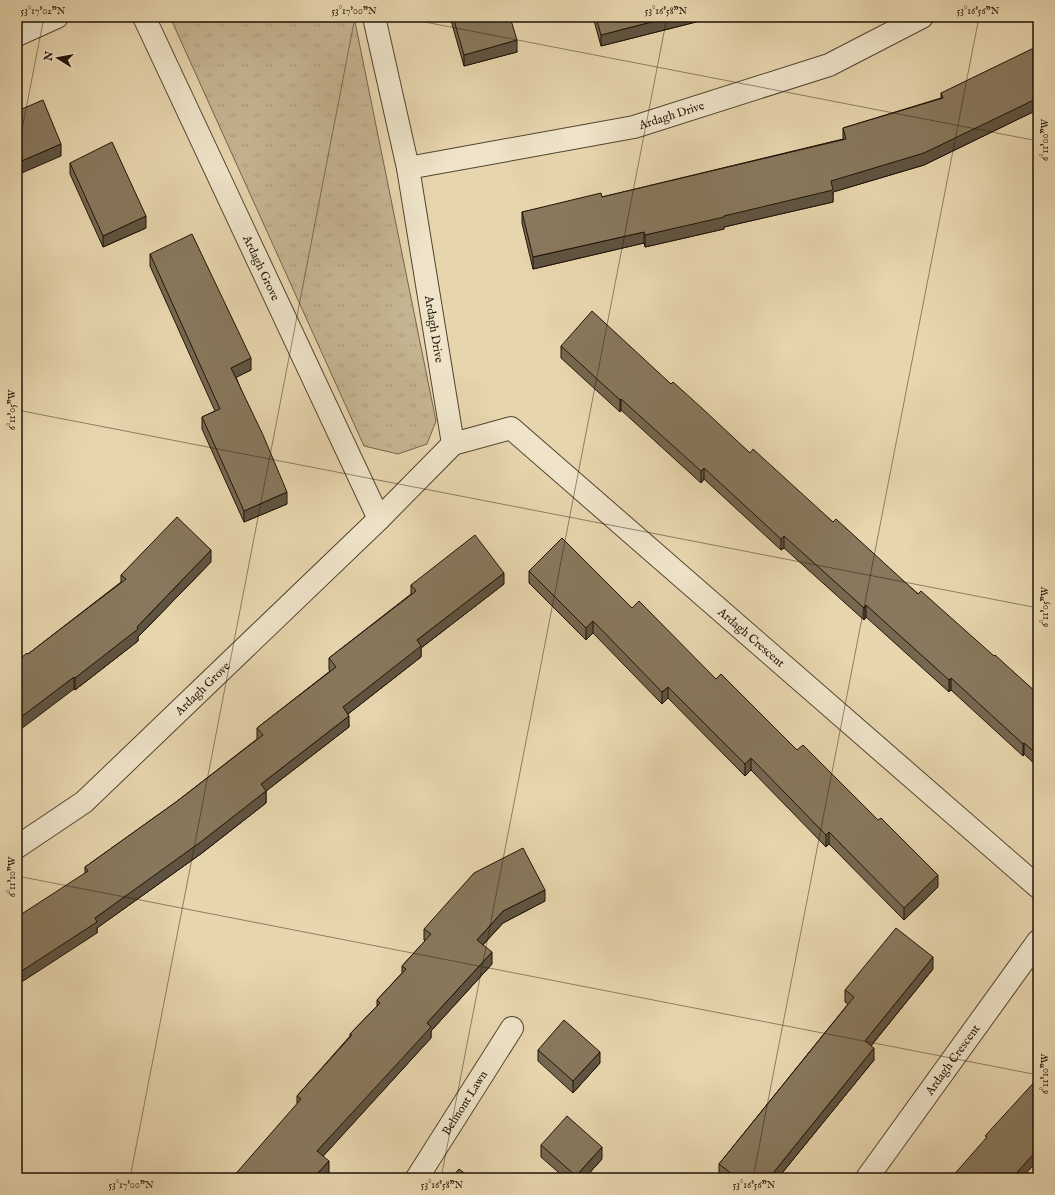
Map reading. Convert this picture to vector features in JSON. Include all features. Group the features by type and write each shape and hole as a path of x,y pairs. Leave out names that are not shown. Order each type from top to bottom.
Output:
{"street":[{"path":"17,35 57,17"},
{"name":"Ardagh Grove","path":"144,17 379,519"},
{"name":"Ardagh Drive","path":"374,17 408,168 453,444"},
{"name":"Ardagh Drive","path":"408,168 634,127 829,65 922,17"},
{"name":"Ardagh Crescent","path":"453,444 511,428 1038,887"},
{"name":"Ardagh Grove","path":"17,847 84,802 379,519 453,444"},
{"name":"Ardagh Crescent","path":"867,1178 1038,941"},
{"name":"Belmont Lawn","path":"417,1178 512,1028"}],"green space":[{"path":"170,17 354,17 436,421 427,444 398,454 364,446"}],"building":[{"path":"453,17 510,17 517,40 464,55"},
{"path":"596,17 671,17 601,35"},
{"path":"1038,46 1038,98 924,153 831,181 833,190 645,235 644,232 533,257 522,212 601,193 602,197 846,139 843,128 943,98 941,93"},
{"path":"43,100 61,144 17,163 17,111"},
{"path":"112,142 146,216 103,236 70,163"},
{"path":"192,234 251,358 231,368 263,435 287,492 244,511 202,417 220,409 150,254"},
{"path":"592,311 671,384 673,382 750,453 753,449 833,522 836,519 918,594 921,591 1038,694 1038,755 1024,743 1023,744 951,678 949,680 866,605 864,608 784,536 781,539 704,468 701,471 561,346"},
{"path":"177,517 211,550 137,627 138,629 75,678 74,677 17,720 17,661 126,579 121,575"},
{"path":"475,535 504,573 417,640 421,646 343,707 349,716 261,784 266,791 202,841 95,918 97,922 17,974 17,917 88,871 85,867 176,802 263,735 257,728 336,667 329,658 416,591 411,585"},
{"path":"562,538 632,608 639,601 716,679 721,674 797,750 803,745 878,820 881,818 938,875 904,908 829,832 826,835 751,758 745,764 668,687 662,692 593,621 586,628 529,571"},
{"path":"523,848 545,890 503,911 477,940 492,952 427,1023 431,1027 317,1151 329,1161 313,1178 232,1178 301,1099 297,1096 352,1035 350,1034 380,1003 377,1000 406,969 402,966 431,934 424,929 474,873"},
{"path":"896,928 933,957 865,1041 874,1048 769,1178 737,1178 719,1164 854,997 845,990"},
{"path":"564,1020 600,1052 573,1081 538,1050"},
{"path":"1038,1078 1038,1149 1012,1178 951,1178 987,1137 985,1136"},
{"path":"567,1116 602,1147 576,1176 541,1145"},
{"path":"459,1169 471,1178 451,1178"}]}
